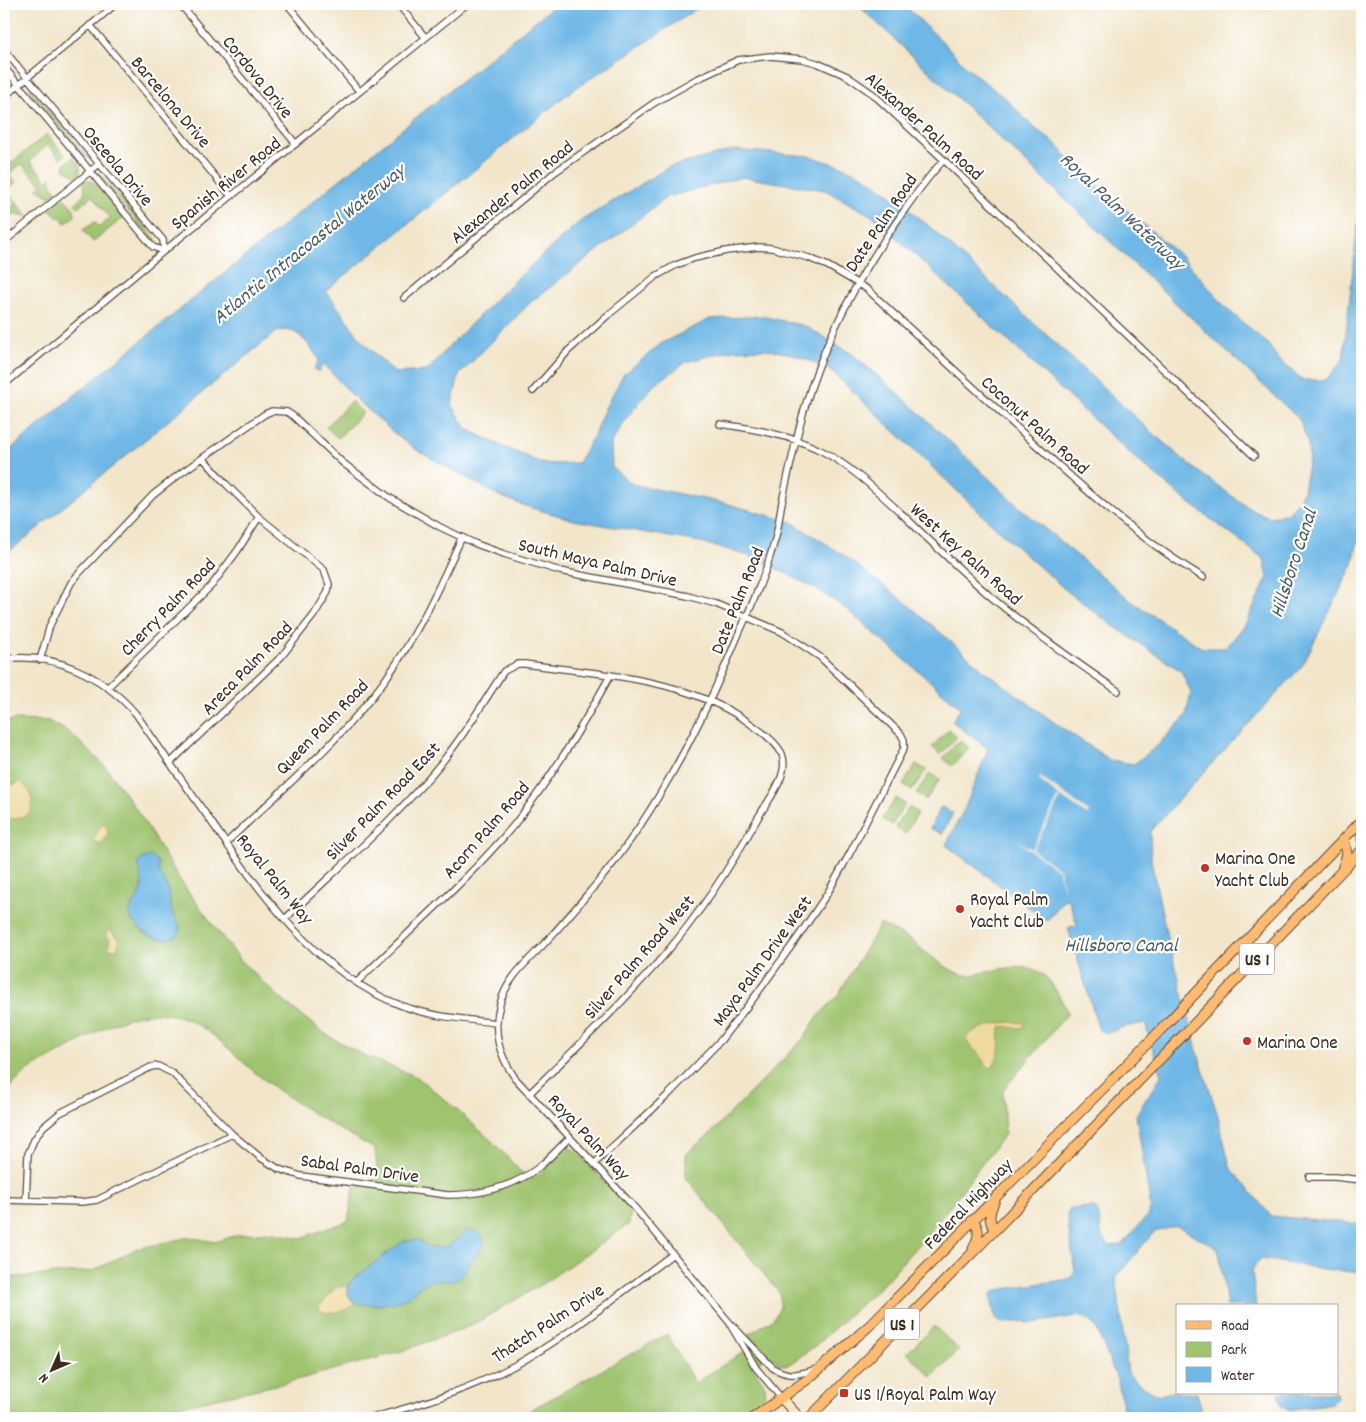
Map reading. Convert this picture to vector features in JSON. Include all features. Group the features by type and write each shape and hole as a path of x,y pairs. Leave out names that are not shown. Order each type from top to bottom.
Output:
{"main road":[{"name":"US 1","path":"1344,839 1362,820"},
{"path":"1362,830 1362,840"},
{"path":"1341,872 1347,854 1344,839"},
{"name":"Federal Highway","path":"753,1418 782,1399 822,1368 869,1326 1193,997 1344,839"},
{"name":"US 1","path":"1341,872 1362,850"},
{"name":"Federal Highway","path":"809,1418 995,1230 1341,872"},
{"path":"995,1230 990,1221 990,1213 996,1196"},
{"path":"971,1254 979,1236 976,1225 972,1220"},
{"name":"Royal Palm Way","path":"782,1399 800,1418"}],"street":[{"path":"4,97 116,4"},
{"name":"Cordova Drive","path":"180,4 296,144"},
{"path":"287,4 359,91"},
{"path":"398,4 425,37"},
{"name":"Spanish River Road","path":"4,385 164,251 467,4"},
{"name":"Barcelona Drive","path":"90,25 231,196"},
{"name":"Osceola Drive","path":"4,50 163,240 164,251 154,248 4,67"},
{"name":"Alexander Palm Road","path":"404,298 555,172 654,103 695,80 738,60 770,56 802,59 825,66 847,76 873,94 1254,456"},
{"name":"Date Palm Road","path":"497,1022 500,1004 511,980 600,880 623,849 671,775 710,701 747,616 775,542 804,410 832,333 857,282 885,238 910,202 944,160"},
{"path":"4,242 99,164"},
{"name":"Coconut Palm Road","path":"534,391 574,346 608,315 656,276 676,265 695,258 726,251 759,247 772,248 809,258 828,266 867,289 1110,511 1178,562 1203,577"},
{"name":"South Maya Palm Drive","path":"203,458 265,414 272,411 282,411 293,416 321,444 366,481 414,513 462,538 532,563 688,596 716,604 782,632 820,657 901,734 904,740"},
{"name":"West Key Palm Road","path":"720,424 796,440 821,450 853,470 1024,625 1051,646 1118,691"},
{"path":"40,660 50,625 71,583 126,521 153,495 203,458"},
{"name":"Areca Palm Road","path":"170,763 281,657 314,615 328,592 330,584 324,570 259,517 203,458"},
{"name":"Cherry Palm Road","path":"108,687 212,586 259,517"},
{"name":"Queen Palm Road","path":"226,842 331,742 371,698 401,657 416,632 462,538"},
{"name":"Royal Palm Way","path":"4,659 40,660 76,668 108,687 126,703 136,714 250,878 284,919 313,947 357,982 379,995 418,1011 445,1017 497,1022 498,1045 503,1059 515,1078 595,1163 729,1322 773,1368"},
{"name":"Silver Palm Road East","path":"284,919 392,816 425,781 465,731 504,671 508,668 518,664 525,664 610,676"},
{"path":"610,676 670,686 710,701"},
{"name":"Acorn Palm Road","path":"357,982 465,877 512,827 553,772 610,676"},
{"name":"Silver Palm Road West","path":"529,1094 635,988 688,924 728,869 783,772 782,754 771,740 743,718 710,701"},
{"name":"Maya Palm Drive West","path":"595,1163 669,1094 721,1040 772,973 827,894 845,863 904,748 904,740"},
{"name":"Sabal Palm Drive","path":"26,1201 28,1154 42,1127 60,1113 151,1067 158,1066 172,1073 232,1134 267,1162 279,1169 301,1176 448,1195 462,1195 498,1188 522,1178 540,1166 570,1137"},
{"path":"4,1200 82,1202 97,1200 232,1134"},
{"path":"1309,1177 1362,1180"},
{"name":"Thatch Palm Drive","path":"371,1418 456,1392 521,1362 591,1316 673,1254"},
{"name":"Royal Palm Way","path":"729,1322 743,1347 782,1399"},
{"path":"764,1377 773,1368 782,1373 794,1375 822,1368"}],"green space":[{"path":"28,89 31,89 88,157 87,159"},
{"path":"47,134 65,155 61,159 48,145 30,161 47,181 51,177 51,183 56,191 51,197 37,189 42,185 21,164 9,174 16,182 8,189 4,184 4,169"},
{"path":"73,157 80,166 80,172 76,177 64,168 65,164"},
{"path":"100,174 156,239 153,241"},
{"path":"87,180 94,182 124,217 93,242 83,230 95,222 100,227 110,218 92,196 78,207 75,204 84,194 83,182"},
{"path":"4,187 28,216 14,214 4,217 4,209 6,207 9,209 16,204"},
{"path":"63,197 75,210 73,211 76,215 65,223 60,216 58,218 50,209"},
{"path":"351,401 363,413 338,438 326,427"},
{"path":"14,720 49,721 70,733 105,766 136,809 182,883 216,929 244,964 281,999 325,1034 363,1055 417,1077 495,1144 521,1172 535,1178 562,1152 570,1148 575,1150 632,1212 629,1224 544,1283 479,1321 458,1331 399,1352 285,1383 190,1404 71,1418 4,1418 4,1278 93,1271 136,1249 189,1237 215,1242 237,1235 268,1232 301,1238 348,1221 354,1187 378,1179 375,1149 332,1125 290,1098 263,1079 206,1031 181,1017 153,1013 139,1015 112,1024 33,1067 4,1093 4,722"},
{"path":"949,729 957,737 940,755 932,747"},
{"path":"960,740 969,748 952,766 943,758"},
{"path":"916,764 926,770 912,791 903,784"},
{"path":"930,773 940,779 926,800 916,793"},
{"path":"896,798 905,804 892,825 882,819"},
{"path":"909,807 918,813 905,834 895,827"},
{"path":"880,924 913,941 918,947 959,974 972,975 1023,967 1033,969 1042,974 1055,989 1068,1013 1003,1090 1005,1134 934,1227 883,1284 815,1346 788,1365 782,1365 768,1356 752,1367 763,1382 765,1390 761,1401 745,1413 735,1418 516,1418 667,1334 695,1383 756,1344 748,1335 774,1318 780,1308 780,1294 686,1178 686,1154 712,1132 803,1039 816,1019 839,994"},
{"path":"934,1326 959,1350 932,1377 907,1353"}],"sand":[{"path":"20,781 32,799 29,813 24,817 12,818 8,822 4,821 4,787 17,784"},
{"path":"102,823 107,828 108,835 103,842 97,843 93,840"},
{"path":"111,930 120,939 117,949 110,949 108,946 110,940 105,933"},
{"path":"1024,1023 1025,1026 1019,1028 1000,1027 999,1052 993,1068 990,1068 985,1065 979,1054 966,1040 969,1035 980,1029 995,1024"},
{"path":"349,1283 351,1300 355,1303 339,1311 330,1313 321,1311 319,1307 336,1287 346,1286"}],"water":[{"path":"556,4 704,4 570,92 326,291 362,341 395,373 427,371 510,285 579,222 669,167 734,150 809,156 844,167 865,177 886,191 930,227 1151,432 1196,470 1250,509 1270,517 1277,516 1287,513 1298,502 1303,491 1309,459 1308,443 1298,418 857,4 903,4 966,67 1007,100 1032,126 1057,145 1076,167 1183,258 1228,310 1266,342 1279,360 1303,380 1326,380 1343,360 1362,188 1362,521 1353,564 1302,666 1150,831 1151,860 1168,942 1196,1047 1218,1116 1230,1167 1271,1216 1362,1224 1362,1273 1262,1259 1253,1268 1252,1272 1256,1304 1227,1304 1217,1248 1177,1226 1154,1232 1116,1277 1128,1373 1141,1385 1157,1394 1176,1391 1176,1394 1197,1394 1202,1412 1200,1418 1125,1418 1118,1382 1096,1327 1085,1318 1076,1316 1027,1324 1025,1321 1003,1323 996,1319 991,1294 997,1290 1070,1279 1075,1272 1067,1216 1070,1209 1094,1207 1099,1217 1102,1237 1110,1246 1122,1245 1147,1216 1151,1208 1136,1115 1161,1076 1145,1023 1123,1027 1108,1033 1099,1030 1068,928 1077,925 1069,900 1064,899 1047,921 946,845 965,808 988,749 952,721 961,708 845,608 815,588 755,558 722,548 699,542 574,520 525,506 497,495 417,450 394,433 355,398 323,364 318,372 314,369 319,359 310,347 296,333 284,330 276,332 4,556 4,455 76,394","holes":["742,177 825,190 874,217 1136,459 1187,501 1264,559 1268,577 1245,625 1226,648 1202,648 1131,601 1018,506 911,405 852,354 805,326 761,316 710,319 662,343 623,375 578,463 544,464 499,445 467,429 452,405 459,375 531,302 667,197","765,349 792,354 828,368 1012,543 1067,591 1112,625 1181,671 1191,692 1186,716 1156,747 1134,764 1110,760 1055,723 986,672 905,602 845,556 792,522 728,504 632,484 612,468 611,443 626,419 653,386 686,362 732,350"]},
{"path":"941,807 953,813 942,834 930,828"},
{"path":"150,856 158,862 159,874 165,883 173,914 180,926 179,934 171,938 159,939 153,937 142,931 130,917 132,906 142,887 139,862"},
{"path":"467,1230 482,1236 484,1245 458,1279 428,1282 403,1299 383,1304 368,1305 355,1303 348,1295 348,1287 353,1279 405,1241 419,1240 429,1248 447,1247"},
{"path":"1279,1394 1336,1394 1337,1398 1332,1403 1288,1410 1281,1406"}],"pier":[{"path":"1040,777 1089,812 1087,815 1061,797 1033,850 1059,869 1067,898 1058,870 1016,840 1032,849 1059,796 1039,780"}],"place":[{"name":"Marina One Yacht Club","path":"1205,868"},
{"name":"Royal Palm Yacht Club","path":"960,909"},
{"name":"Marina One","path":"1247,1041"},
{"name":"US 1/Royal Palm Way","path":"844,1393"}],"water label":[{"name":"Royal Palm Waterway","path":"1123,210"},
{"name":"Atlantic Intracoastal Waterway","path":"308,243"},
{"name":"Hillsboro Canal","path":"1292,563"},
{"name":"Hillsboro Canal","path":"1121,944"}]}
